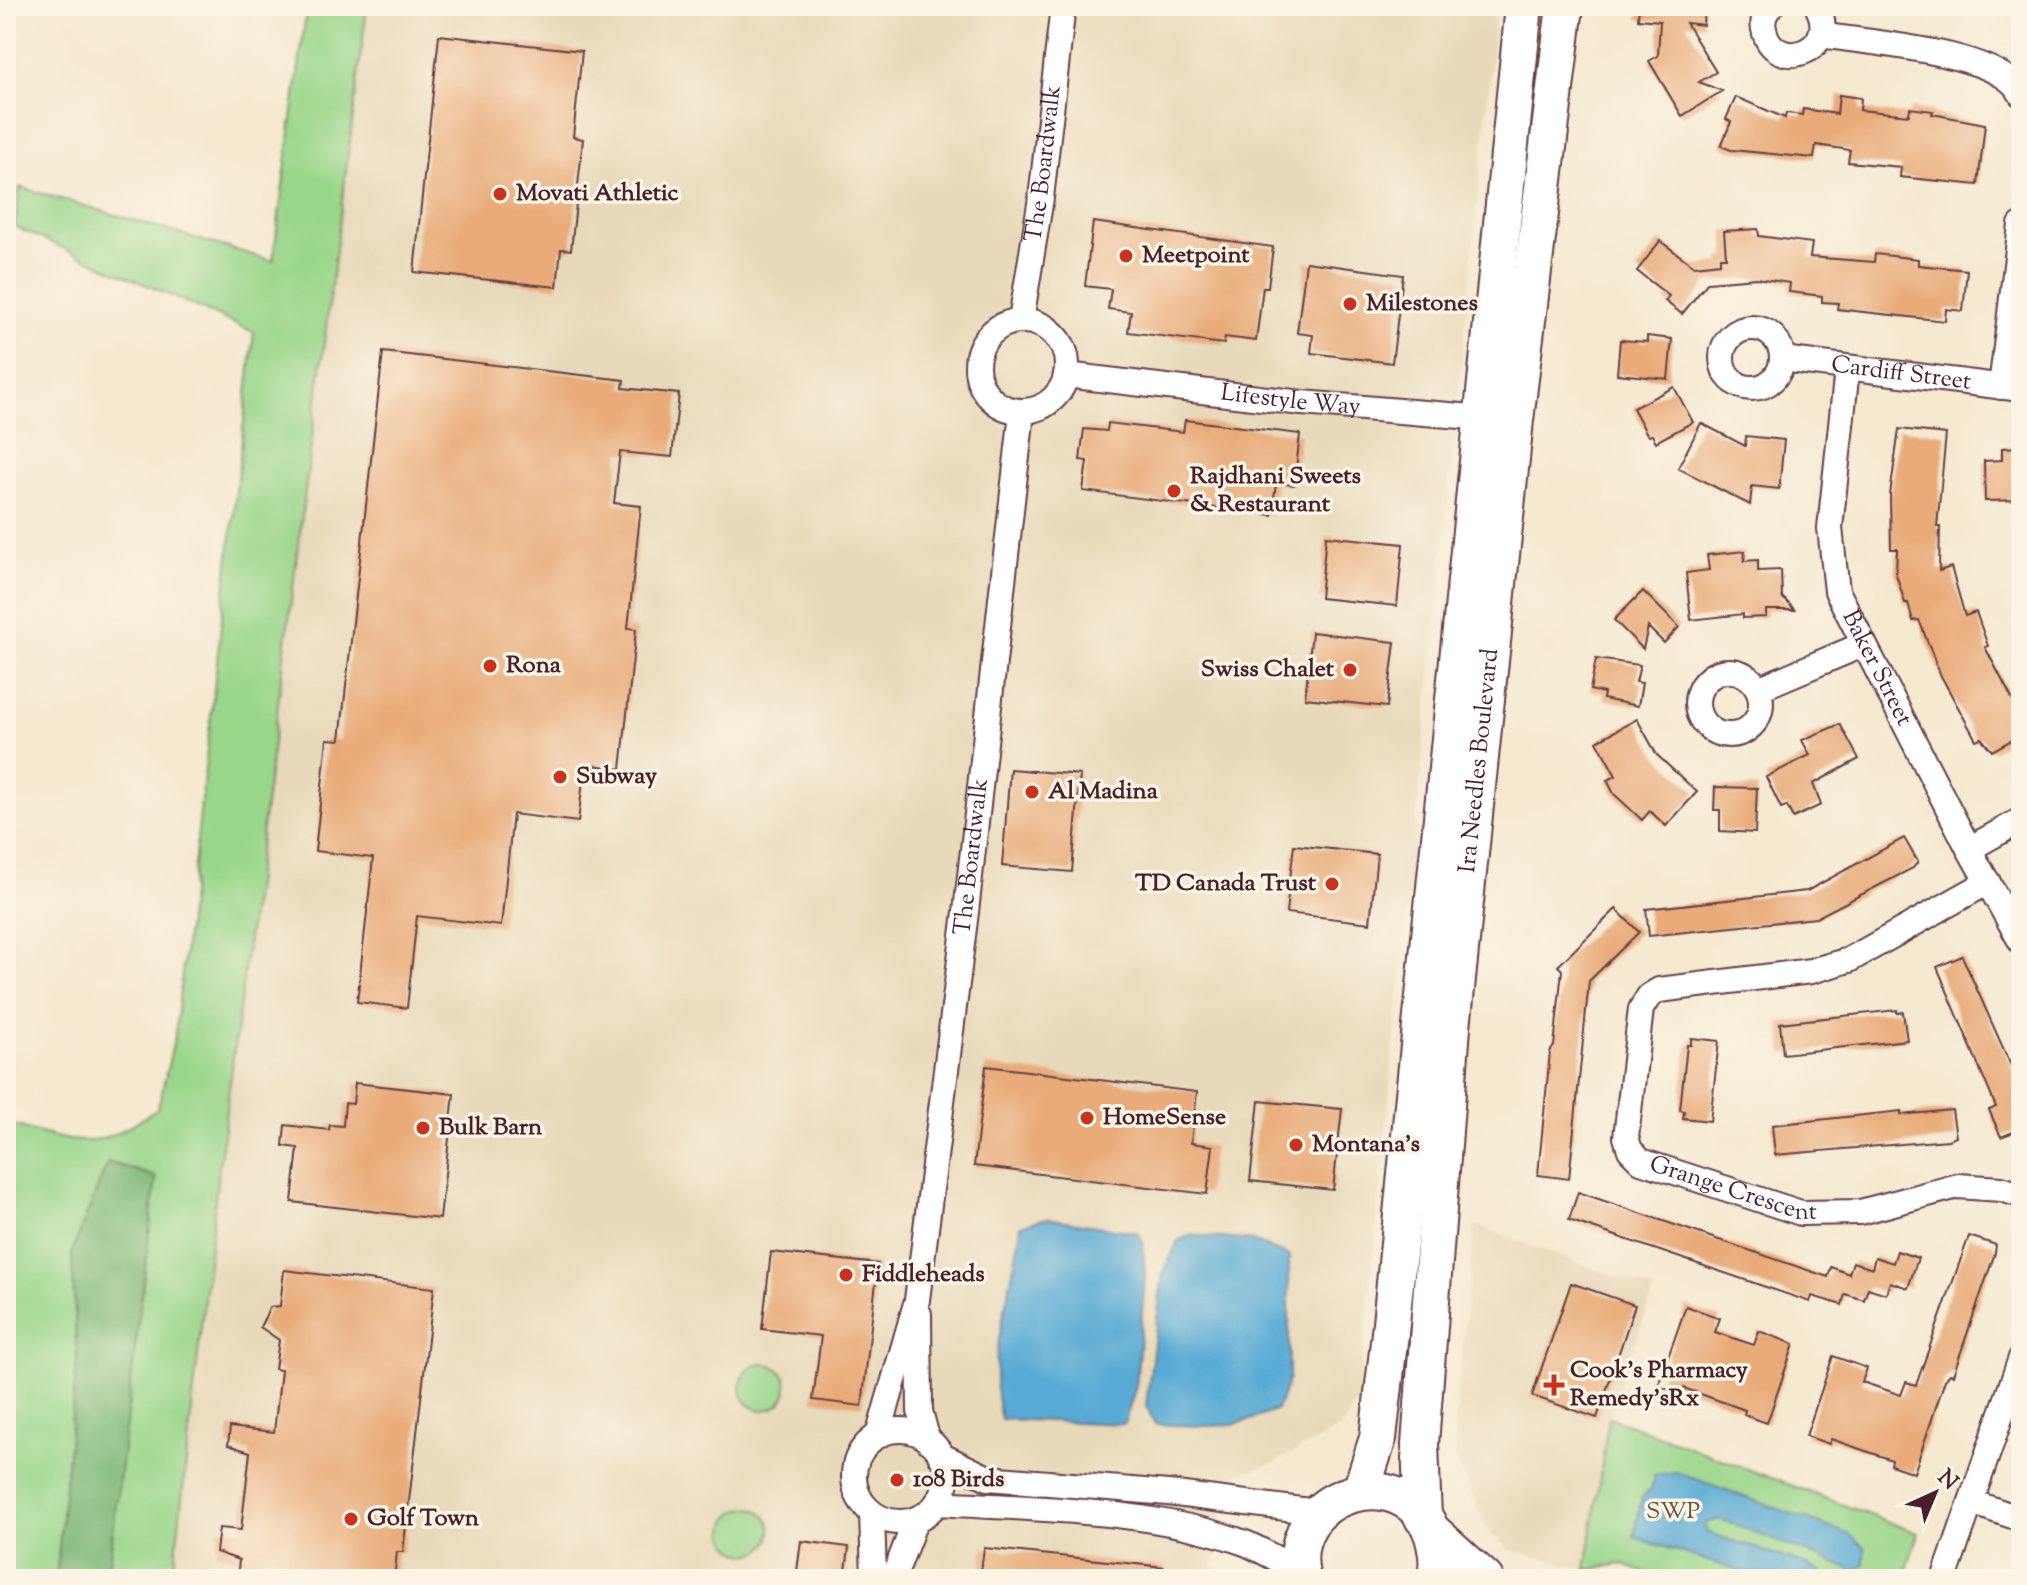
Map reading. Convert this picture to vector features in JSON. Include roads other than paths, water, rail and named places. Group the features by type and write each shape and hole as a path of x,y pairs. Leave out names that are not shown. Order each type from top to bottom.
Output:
{"main road":[{"name":"Ira Needles Boulevard","path":"1435,1579 1437,1550 1427,1524 1420,1444 1430,1274 1498,419 1524,6"},
{"name":"Ira Needles Boulevard","path":"1361,1491 1378,1438 1498,419 1565,6"},
{"path":"1300,1575 1299,1550 1306,1530 1318,1512 1338,1498 1361,1491 1395,1497 1485,1579"}],"street":[{"name":"The Boardwalk","path":"1021,320 1041,198 1063,6"},
{"path":"1771,6 1763,26 1773,48 1793,55 1806,52 1821,35 1822,17 1817,6"},
{"path":"1821,35 1984,65 2015,82 2021,94"},
{"path":"2011,388 2021,225"},
{"path":"1021,320 1043,325 1056,336 1065,353 1066,375 1054,398 1040,407 1022,412 1002,407 987,395 978,380 976,363 982,344 990,333 1006,323 1021,320"},
{"name":"Cardiff Street","path":"1782,359 2011,388"},
{"name":"Baker Street","path":"1847,369 1830,528 1837,591 1862,645 2021,942"},
{"name":"Lifestyle Way","path":"1066,375 1302,403 1498,419"},
{"name":"The Boardwalk","path":"878,1436 917,1300 966,912 1022,412"},
{"path":"1758,689 1862,645"},
{"path":"1969,849 2021,820"},
{"name":"Grange Crescent","path":"1988,882 1849,960 1811,971 1659,990 1649,996 1641,1009 1626,1137 1630,1150 1641,1161 1801,1213 1860,1212 1958,1186 2001,1189 2021,1195"},
{"name":"The Boardwalk","path":"917,1300 921,1330 920,1411 934,1448"},
{"path":"1944,1579 2021,1358"},
{"path":"934,1448 945,1481 937,1503 916,1519 900,1522 872,1513 858,1495 854,1469 859,1455 878,1436 903,1431 934,1448 988,1478 1168,1493 1318,1512"},
{"path":"1971,1502 2021,1519"},
{"path":"937,1503 1027,1505 1184,1527 1245,1544 1300,1575"},
{"path":"872,1513 874,1579"},
{"path":"893,1579 916,1519"}],"water":[{"path":"1047,1218 1138,1233 1143,1242 1145,1276 1136,1386 1124,1424 1001,1419 996,1370 998,1346 1021,1225"},
{"path":"1191,1235 1253,1241 1289,1256 1289,1378 1277,1409 1262,1416 1218,1426 1155,1424 1146,1405 1163,1274 1178,1241"},
{"path":"1676,1472 1851,1535 1865,1548 1865,1565 1855,1571 1720,1519 1706,1523 1706,1532 1810,1566 1820,1572 1821,1579 1764,1579 1634,1537 1642,1497 1651,1490 1654,1475"}],"place":[{"name":"Movati Athletic","path":"500,194"},
{"name":"Meetpoint","path":"1126,256"},
{"name":"Milestones","path":"1350,304"},
{"name":"Rajdhani Sweets & Restaurant","path":"1174,491"},
{"name":"Rona","path":"490,666"},
{"name":"Swiss Chalet","path":"1350,670"},
{"name":"Subway","path":"560,777"},
{"name":"Al Madina","path":"1032,792"},
{"name":"TD Canada Trust","path":"1332,884"},
{"name":"HomeSense","path":"1087,1118"},
{"name":"Bulk Barn","path":"423,1128"},
{"name":"Montana's","path":"1296,1145"},
{"name":"Fiddleheads","path":"846,1275"},
{"name":"Cook's Pharmacy Remedy'sRx","path":"1554,1385"},
{"name":"108 Birds","path":"897,1480"},
{"name":"Golf Town","path":"351,1519"}],"park label":[{"name":"SWP","path":"1673,1512"}]}
